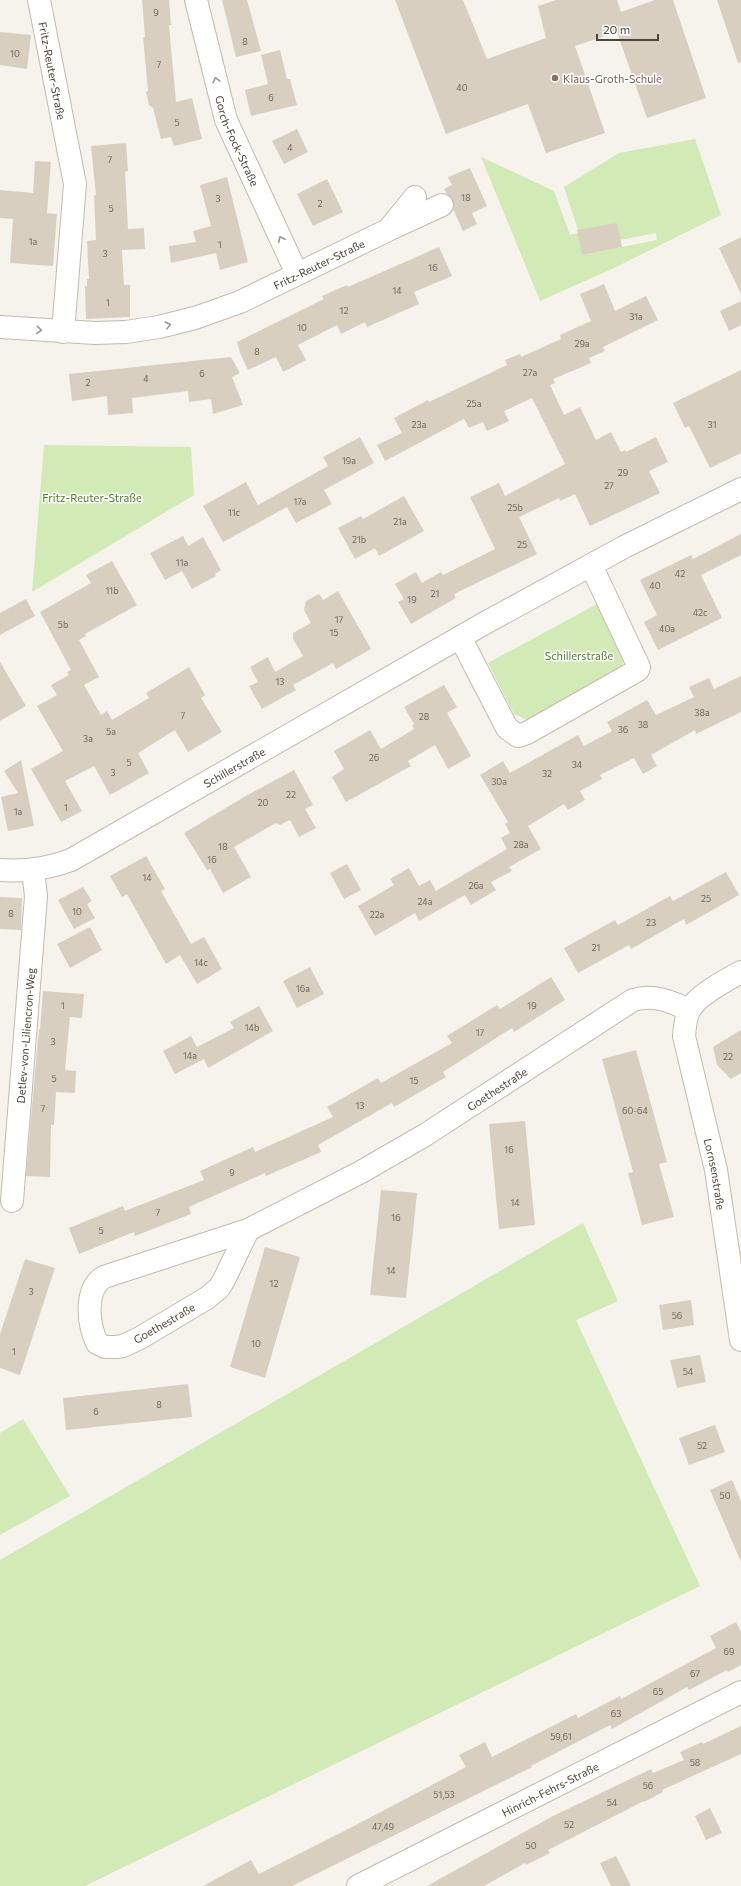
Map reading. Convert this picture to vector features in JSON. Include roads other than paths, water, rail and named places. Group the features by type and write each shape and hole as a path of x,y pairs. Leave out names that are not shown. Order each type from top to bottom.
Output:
{"street":[{"name":"Fritz-Reuter-Straße","path":"39,0 75,184 63,332"},
{"name":"Gorch-Fock-Straße","path":"196,0 226,120 297,274"},
{"name":"Fritz-Reuter-Straße","path":"388,230 415,197"},
{"name":"Fritz-Reuter-Straße","path":"0,327 63,332 126,332 159,327 188,320 240,302 442,205"},
{"name":"Schillerstraße","path":"0,870 33,871 71,860 460,637 591,565 741,489"},
{"path":"460,637 507,728 518,736 527,733 638,670 639,667 591,565"},
{"name":"Detlev-von-Liliencron-Weg","path":"12,1201 36,896 33,871"},
{"path":"689,1010 710,991 741,972"},
{"name":"Goethestraße","path":"248,1230 224,1280 219,1288 207,1298 140,1338 123,1346 105,1347 97,1343 93,1334 90,1305 92,1292 97,1282 110,1275 248,1230 404,1148 633,1000 652,997 670,1002 689,1010"},
{"name":"Lornsenstraße","path":"689,1010 684,1036 716,1170 741,1340"},
{"name":"Hinrich-Fehrs-Straße","path":"358,1886 741,1692"}],"place":[{"name":"Klaus-Groth-Schule","path":"555,78"}]}
